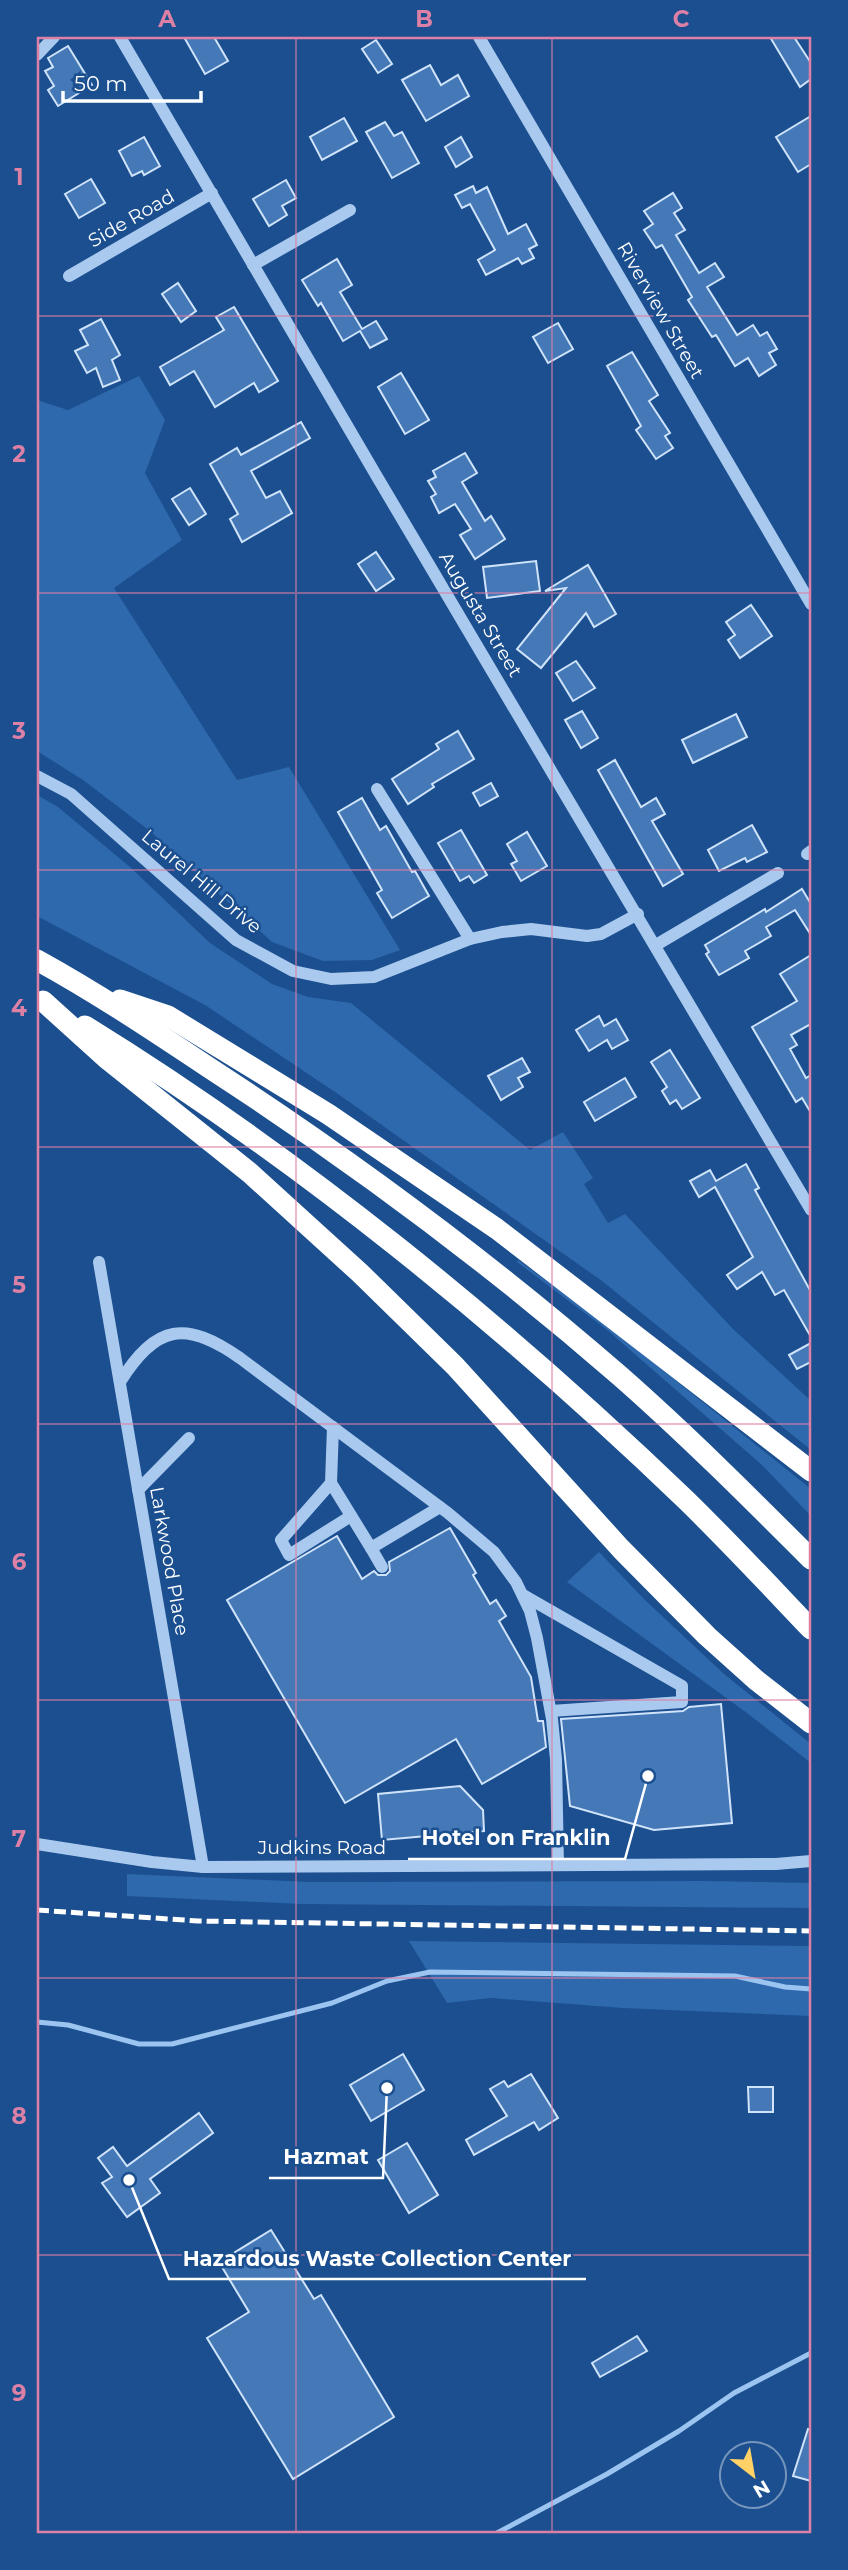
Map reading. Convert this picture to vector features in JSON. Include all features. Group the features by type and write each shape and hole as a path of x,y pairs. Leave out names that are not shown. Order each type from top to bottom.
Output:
{"highway":[{"path":"37,960 95,992 312,1135 471,1254 620,1376 720,1468 811,1559"},
{"path":"95,992 168,1016 328,1114 497,1229 811,1471"},
{"path":"40,999 169,1078 292,1167 445,1286 588,1410 687,1501 811,1629"},
{"path":"40,999 106,1058 214,1143 341,1255 455,1366 621,1549 707,1636 756,1680 811,1723"}],"street":[{"path":"37,55 54,37"},
{"name":"Augusta Street","path":"120,37 811,1210"},
{"name":"Riverview Street","path":"479,37 811,604"},
{"name":"Side Road","path":"69,276 212,193"},
{"path":"253,265 350,210"},
{"name":"Laurel Hill Drive","path":"37,776 71,794 236,940 293,971 331,979 374,977 470,939 531,929 587,936 601,934 638,914"},
{"path":"377,789 470,939"},
{"path":"656,945 778,873"},
{"name":"Larkwood Place","path":"99,1262 203,1867"},
{"path":"120,1382 149,1346 176,1333 192,1333 221,1345 440,1507 494,1552 523,1595 537,1638 551,1711 556,1759 558,1865"},
{"path":"333,1427 331,1483 382,1567"},
{"path":"138,1490 189,1438"},
{"path":"331,1483 281,1540 289,1555 351,1516"},
{"path":"371,1548 440,1507"},
{"path":"523,1595 682,1686 682,1702 551,1711"},
{"name":"Judkins Road","path":"37,1844 203,1867 776,1864 811,1861"}],"shaded area":[{"path":"139,376 165,420 145,473 182,540 114,588 237,780 289,767 400,950 372,960 323,961 272,942 150,831 83,780 37,751 37,400 68,410"},
{"path":"37,795 58,807 130,867 210,943 272,984 308,997 351,1003 530,1150 563,1132 593,1178 584,1184 608,1223 625,1214 733,1329 809,1399 811,1450 602,1281 338,1094 205,1005 37,916"},
{"path":"518,1260 600,1320 811,1489 811,1516 762,1465 606,1329 517,1262"},
{"path":"599,1552 644,1599 724,1674 811,1744 811,1763 567,1582"},
{"path":"127,1874 310,1882 811,1883 811,1908 302,1904 127,1896"},
{"path":"409,1941 811,1946 811,2016 623,2008 490,1998 447,2003"}],"building":[{"path":"184,37 214,37 228,61 205,74"},
{"path":"770,37 794,37 811,63 811,79 800,87"},
{"path":"376,40 392,64 378,73 362,49"},
{"path":"68,46 92,85 58,106 48,90 54,86 45,71 53,67 48,58"},
{"path":"430,65 441,85 458,75 469,96 426,121 402,80"},
{"path":"811,116 811,164 798,172 776,137"},
{"path":"344,118 357,141 322,160 310,137"},
{"path":"385,122 394,136 402,132 419,163 392,178 366,132"},
{"path":"144,137 160,166 144,175 142,171 132,176 119,151"},
{"path":"461,137 472,157 456,167 445,147"},
{"path":"91,179 105,203 79,218 65,194"},
{"path":"286,180 296,198 282,206 287,215 269,226 253,199"},
{"path":"473,186 476,193 487,187 508,234 526,224 537,245 529,249 534,258 522,264 518,258 486,275 478,260 495,250 470,204 462,208 455,195"},
{"path":"673,193 682,208 674,213 685,230 676,235 699,273 715,263 724,277 707,287 737,335 753,325 760,336 767,332 777,349 769,353 776,365 759,376 748,358 735,366 716,335 712,337 688,300 692,297 662,245 656,248 644,230 653,224 644,211"},
{"path":"337,259 352,285 340,292 362,329 376,321 387,339 370,348 360,331 343,341 321,303 318,306 302,280"},
{"path":"178,283 196,311 181,322 162,294"},
{"path":"234,307 278,381 259,392 254,383 215,407 194,371 170,385 160,367 224,330 216,317"},
{"path":"101,319 120,355 112,360 120,380 103,387 96,368 87,373 75,351 88,345 80,330"},
{"path":"558,323 573,349 548,363 533,337"},
{"path":"632,352 658,395 649,401 670,433 665,436 673,448 656,459 636,430 641,426 607,366"},
{"path":"401,373 429,420 405,434 378,387"},
{"path":"301,422 310,438 251,471 266,498 280,491 292,513 242,542 230,519 238,514 210,464 237,448 241,455"},
{"path":"465,453 477,473 462,482 485,521 491,516 505,539 475,559 460,535 471,529 455,504 439,513 431,497 436,494 428,481 436,477 433,471"},
{"path":"190,488 206,514 189,525 172,499"},
{"path":"376,552 394,579 376,591 358,564"},
{"path":"536,561 540,591 487,598 483,567"},
{"path":"588,565 616,614 594,627 586,613 541,668 517,649 566,588 545,591"},
{"path":"751,605 772,636 740,658 728,640 735,635 726,622"},
{"path":"576,661 595,688 573,701 556,673"},
{"path":"582,711 598,738 581,748 565,720"},
{"path":"736,714 747,737 693,763 682,740"},
{"path":"458,731 474,759 432,784 434,787 408,804 392,779 439,749 436,744"},
{"path":"615,760 641,807 656,798 665,814 652,821 683,874 663,886 598,770"},
{"path":"491,783 498,796 480,806 473,793"},
{"path":"362,798 380,830 386,826 429,896 392,918 377,893 382,890 338,812"},
{"path":"752,825 767,852 747,862 745,858 719,871 708,850"},
{"path":"461,830 487,875 474,883 469,876 460,881 438,843"},
{"path":"527,832 547,866 521,881 511,864 517,861 507,844"},
{"path":"802,889 811,904 811,935 795,910 766,927 771,936 745,951 749,958 719,975 706,954 709,952 705,945"},
{"path":"811,955 811,1024 791,1035 797,1045 790,1049 806,1078 811,1075 811,1113 802,1098 796,1102 752,1027 797,1001 780,974"},
{"path":"599,1016 604,1026 616,1019 628,1040 612,1049 607,1040 589,1051 576,1030"},
{"path":"670,1050 700,1098 682,1109 676,1100 670,1104 662,1091 667,1087 651,1062"},
{"path":"522,1058 530,1072 518,1078 523,1087 501,1100 488,1076"},
{"path":"625,1078 636,1097 595,1121 584,1102"},
{"path":"746,1164 759,1188 755,1190 811,1292 811,1337 784,1290 775,1295 762,1272 737,1289 727,1275 753,1257 715,1187 699,1197 690,1181 710,1170 716,1181"},
{"path":"811,1343 811,1362 797,1369 789,1355"},
{"path":"450,1528 490,1604 496,1600 506,1616 499,1621 531,1677 538,1721 543,1721 546,1747 482,1784 456,1739 345,1803 227,1600 337,1536 362,1579 374,1571 378,1575 386,1575 390,1571 389,1562"},
{"path":"721,1704 732,1823 654,1830 570,1806 561,1719 683,1711 689,1707"},
{"path":"460,1786 483,1810 484,1831 382,1840 378,1794"},
{"path":"403,2054 424,2090 371,2121 350,2085"},
{"path":"531,2074 558,2118 539,2130 534,2122 474,2155 466,2140 507,2116 490,2089 504,2081 508,2087"},
{"path":"748,2087 773,2087 773,2112 749,2112"},
{"path":"199,2113 213,2133 150,2179 160,2193 127,2217 102,2183 112,2177 98,2158 113,2147 127,2166"},
{"path":"407,2143 438,2195 409,2213 378,2160"},
{"path":"271,2230 314,2299 321,2295 394,2417 293,2479 207,2338 249,2312 219,2262"},
{"path":"637,2336 647,2351 600,2377 592,2363"},
{"path":"808,2429 811,2430 811,2481 793,2476"}],"waterway":[{"path":"37,2022 68,2025 139,2044 172,2044 332,2003 387,1981 430,1972 735,1976 785,1987 811,1989"},
{"path":"497,2533 607,2474 679,2431 734,2393 811,2353"}],"railway":[{"path":"37,1910 198,1921 811,1931"}],"place":[{"name":"Hotel on Franklin","path":"648,1776"},
{"name":"Hazmat","path":"387,2088"},
{"name":"Hazardous Waste Collection Center","path":"129,2180"}]}
